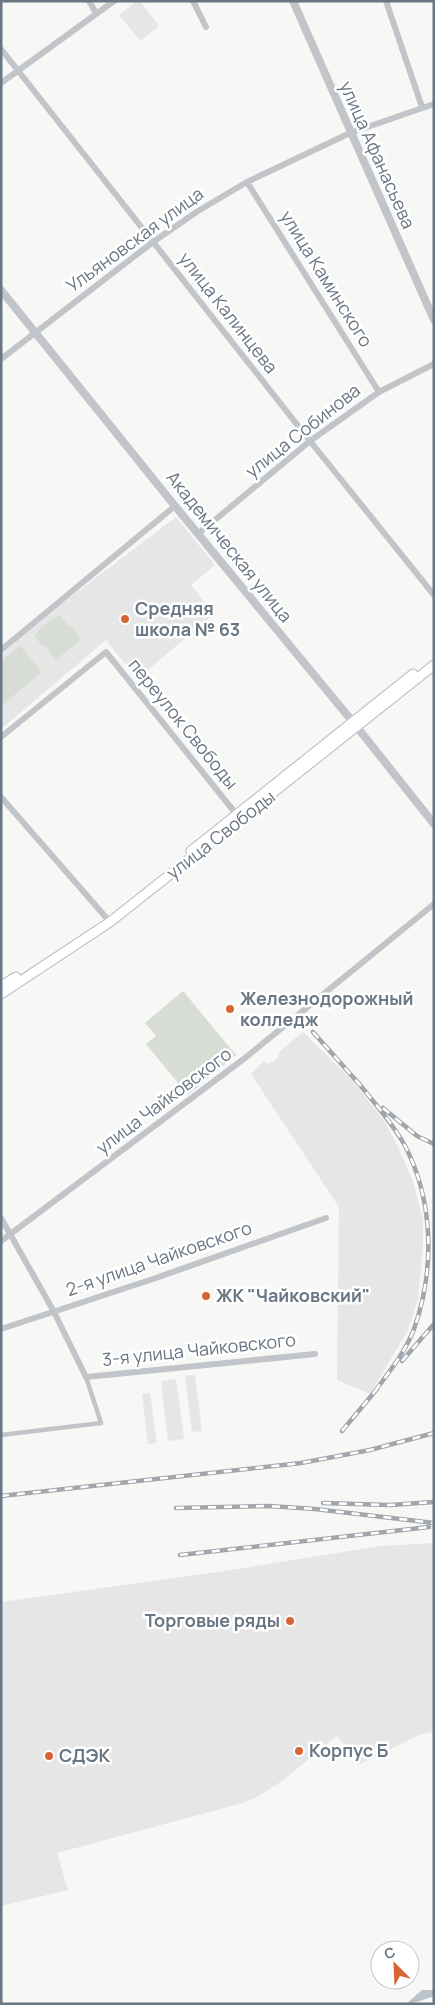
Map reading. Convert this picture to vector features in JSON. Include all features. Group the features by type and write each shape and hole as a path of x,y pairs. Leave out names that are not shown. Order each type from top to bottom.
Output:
{"main road":[{"name":"улица Свободы","path":"1,994 108,920 355,724 434,658"},
{"name":"улица Свободы","path":"1,986 108,920 237,814 434,665"}],"street":[{"path":"89,1 96,12"},
{"path":"1,83 96,12 114,1"},
{"path":"193,1 206,27"},
{"name":"улица Афанасьева","path":"293,1 434,320"},
{"path":"386,1 422,107"},
{"name":"улица Калинцева","path":"1,49 434,595"},
{"name":"Ульяновская улица","path":"1,359 153,242 198,210 247,182 350,133 434,104"},
{"name":"улица Каминского","path":"247,182 379,392"},
{"name":"Академическая улица","path":"1,290 175,506 355,724 434,824"},
{"name":"улица Собинова","path":"198,534 310,441 379,392 434,364"},
{"path":"1,650 175,506"},
{"name":"переулок Свободы","path":"1,737 106,652 237,814"},
{"path":"1,797 108,920"},
{"name":"улица Чайковского","path":"1,1241 12,1235 245,1058 434,904"},
{"path":"1,1218 54,1310 86,1377"},
{"name":"2-я улица Чайковского","path":"1,1329 153,1279 326,1218"},
{"name":"3-я улица Чайковского","path":"1,1435 101,1424 86,1377 315,1354"}],"shaded area":[{"path":"137,1 140,1 159,26 140,41 119,15"},
{"name":"Средняя школа № 63","path":"176,517 215,565 191,585 214,614 137,679 106,640 1,729 1,655 35,624"},
{"path":"60,615 68,625 68,628 71,626 81,639 56,660 46,646 42,645 35,637 39,630 53,618"},
{"path":"20,646 42,672 1,706 1,662"},
{"path":"183,991 236,1055 188,1095 146,1044 156,1036 145,1023"},
{"path":"303,1032 353,1081 385,1122 414,1184 423,1221 423,1245 418,1299 408,1330 370,1394 337,1380 339,1207 251,1074 264,1061 268,1064 277,1059 280,1051"},
{"path":"195,1375 202,1431 192,1432 185,1376"},
{"path":"176,1379 184,1439 168,1441 161,1381"},
{"path":"150,1393 157,1443 148,1444 142,1394"},
{"path":"434,1543 434,1732 419,1735 360,1764 337,1736 282,1781 257,1797 239,1804 57,1853 68,1890 1,1906 1,1602 225,1571 380,1546"},
{"path":"422,1990 434,1990 434,1997 406,2004"}],"railway":[{"path":"313,1032 360,1085"},
{"path":"356,1080 404,1144 421,1188 428,1235 426,1283 414,1329 401,1355 373,1394"},
{"path":"383,1108 417,1136 434,1144"},
{"path":"402,1361 434,1324"},
{"path":"342,1431 377,1389"},
{"path":"1,1496 301,1463 370,1450 434,1433"},
{"path":"323,1503 390,1505 434,1502"},
{"path":"176,1508 269,1506 315,1509 434,1523"},
{"path":"180,1555 429,1527"}],"place":[{"name":"Средняя школа № 63","path":"125,619"},
{"name":"Железнодорожный колледж","path":"230,1009"},
{"name":"ЖК \"Чайковский\"","path":"206,1296"},
{"name":"Торговые ряды","path":"290,1621"},
{"name":"Корпус Б","path":"299,1751"},
{"name":"СДЭК","path":"49,1756"}]}
